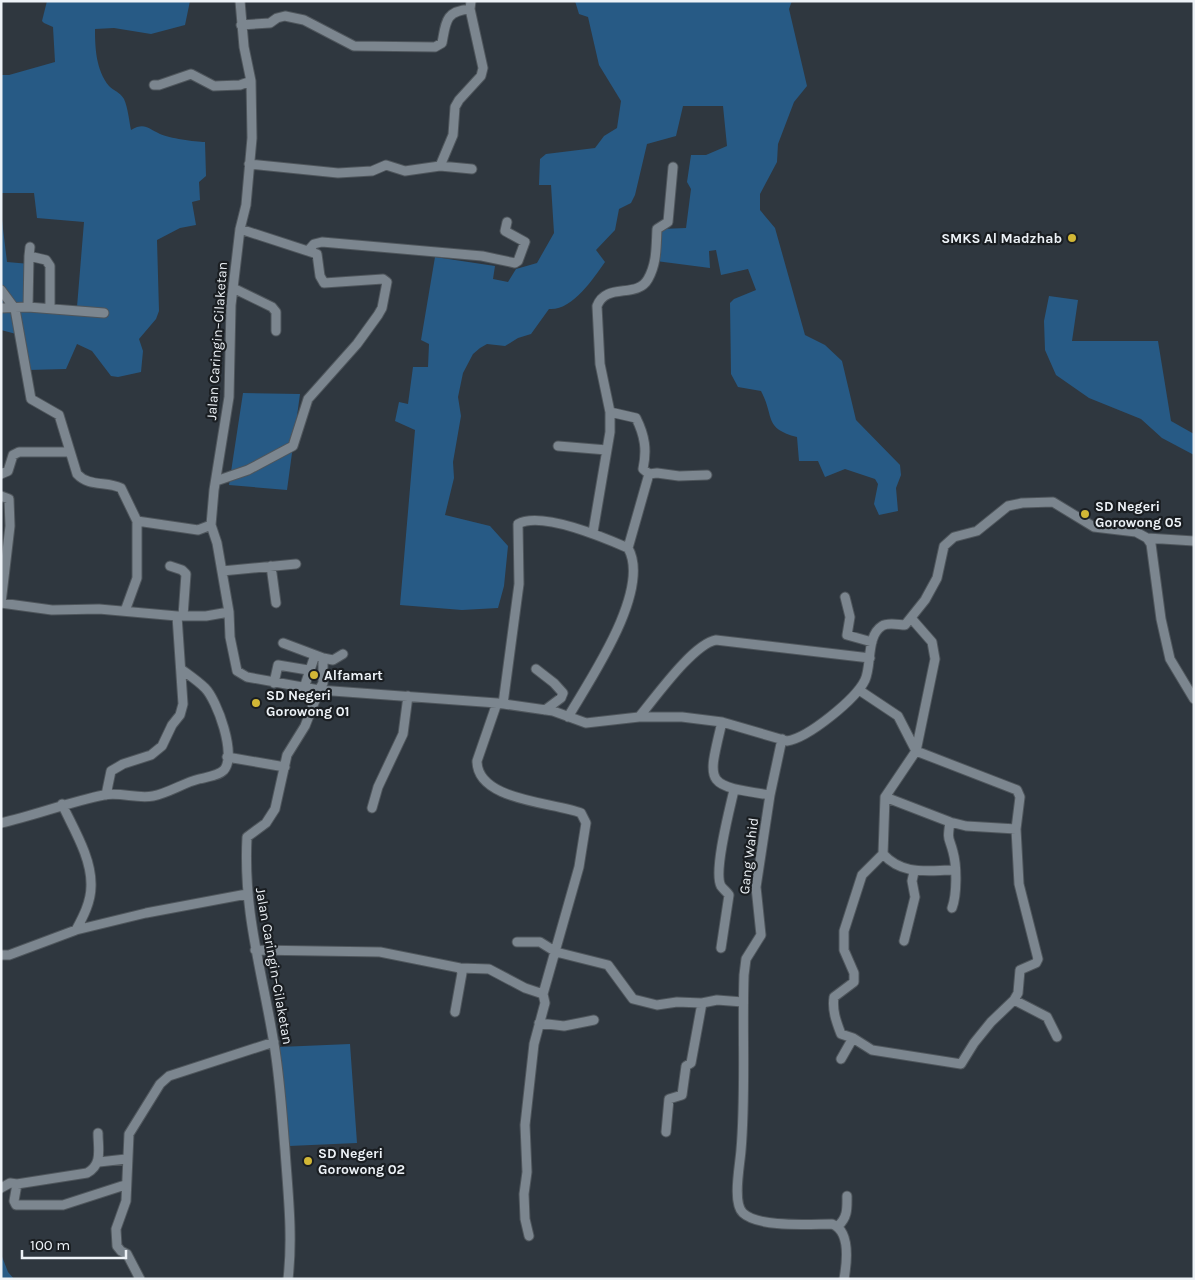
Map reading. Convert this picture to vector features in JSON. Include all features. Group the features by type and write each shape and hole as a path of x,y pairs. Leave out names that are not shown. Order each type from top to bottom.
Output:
{"street":[{"name":"Jalan Caringin–Cilaketan","path":"240,1 241,25 251,81 252,138 246,205 240,229 233,288 229,398 211,524 222,571 229,612 230,637 237,671 248,678 319,690 305,726 287,755 275,809 266,823 247,837 247,894 255,950 274,1042 290,1212 292,1250 288,1279"},
{"path":"241,25 270,23 285,16 304,20 354,46 436,47 442,43 446,24 451,14 470,5 483,68 481,76 455,107 453,135 440,166"},
{"path":"154,85 192,74 214,86 240,85 251,81"},
{"path":"249,164 338,173 372,171 386,166 405,171 440,166 472,169"},
{"path":"593,532 607,450 610,412 600,364 597,306 600,299 606,293 640,286 647,281 655,262 657,230 668,222 672,167"},
{"path":"308,250 314,244 322,242 482,256 515,263 518,261 525,242 505,231 507,222"},
{"path":"216,481 248,470 292,446 308,399 358,344 382,308 386,280 324,283 320,276 319,256 308,250 240,229"},
{"path":"28,307 29,252 46,260 50,266 50,308"},
{"path":"233,288 272,308 276,312 276,331"},
{"path":"1,290 15,309 31,398 59,415 77,474 82,480 121,488 138,521 137,578 124,611"},
{"path":"1,308 50,308 104,313"},
{"path":"610,412 636,418 643,431 645,441 646,456 643,469 649,474 708,475"},
{"path":"558,446 607,450"},
{"path":"1,474 8,471 13,456 19,452 70,452"},
{"path":"568,717 610,646 627,609 631,594 632,563 628,548 649,474"},
{"path":"1,496 9,500 10,526 1,603 52,610 124,611 180,616 206,616 229,612"},
{"path":"319,656 323,683 319,690 500,703 545,710 591,723 639,718 682,717 722,722 782,739 793,740 806,733 858,690 865,680 872,642 882,626 905,625 911,618 937,578 944,546 954,538 977,531 1008,506 1022,503 1053,502 1094,527 1136,532 1147,538 1194,541"},
{"path":"529,1236 524,1194 527,1172 525,1125 531,1062 545,1003 543,994 579,867 585,818 578,811 512,796 496,789 482,778 477,771 477,761 500,703 519,584 518,524 540,520 593,532 628,548"},
{"path":"138,521 198,530 211,524"},
{"path":"1147,538 1151,544 1161,619 1170,659 1194,699"},
{"path":"222,571 296,564"},
{"path":"106,795 111,771 116,767 146,758 162,746 183,710 180,616 186,574 182,570 170,566"},
{"path":"271,566 276,603"},
{"path":"846,597 850,617 847,635 872,642"},
{"path":"911,618 928,636 936,654 916,752 885,797 883,854 890,862 914,872 954,870"},
{"path":"639,718 681,667 708,642 716,640 870,658"},
{"path":"283,643 333,660 343,654"},
{"path":"304,688 308,670 319,656"},
{"path":"274,683 278,665 308,670"},
{"path":"1,822 62,804 106,795 120,793 150,797 196,779 217,775 224,770 227,757 226,733 217,709 206,688 181,669"},
{"path":"536,669 563,693 561,698 545,710"},
{"path":"858,690 898,716 916,752 1017,790 1020,797 1016,829 1019,884 1038,959 1036,963 1020,970 1018,993 1014,1000 991,1022 974,1043 961,1064 872,1050 853,1038 841,1034 834,1016 834,997 854,982 854,973 844,950 844,931 862,874 883,854"},
{"path":"372,808 378,787 403,734 408,696"},
{"path":"722,722 712,762 713,777 716,782 734,790 770,795"},
{"name":"Gang Wahid","path":"782,739 770,795 756,887 761,935 746,959 743,1002 742,1135 738,1208 744,1214 753,1218 780,1224 832,1224 838,1226"},
{"path":"227,757 285,767"},
{"path":"721,948 729,895 721,886 719,873 727,819 734,790"},
{"path":"885,797 950,822 966,826 1016,829"},
{"path":"62,804 82,848 92,886 86,911 76,930"},
{"path":"950,822 947,837 953,852 956,898 952,908"},
{"path":"904,941 914,898 912,882 914,872"},
{"path":"1,955 9,955 76,930 146,913 247,894"},
{"path":"516,942 540,942 556,952 608,965 633,999 657,1005 677,1002 702,1003 717,1000 743,1002"},
{"path":"255,950 380,952 460,968 489,969 525,988 543,994"},
{"path":"455,1012 462,973 460,968"},
{"path":"1014,1000 1047,1017 1057,1037"},
{"path":"666,1132 669,1099 682,1095 686,1066 691,1063 702,1003"},
{"path":"539,1023 564,1026 594,1020"},
{"path":"841,1060 853,1038"},
{"path":"140,1279 127,1254 117,1246 116,1230 126,1202 126,1159 131,1128 160,1084 169,1076 274,1042"},
{"path":"1,1188 10,1183 17,1184 87,1173 95,1168 99,1162 98,1133"},
{"path":"99,1162 126,1159"},
{"path":"17,1184 14,1201 19,1205 63,1205 125,1185"},
{"path":"844,1279 845,1240 843,1231 838,1226 844,1220 848,1211 847,1196"}],"shaded area":[{"path":"47,1 190,1 185,25 151,34 114,28 95,29 96,51 101,73 109,86 124,99 131,130 143,126 169,137 205,142 206,176 199,182 200,200 192,202 196,225 180,228 157,240 159,311 156,319 139,339 143,351 141,372 118,377 111,376 92,351 77,344 66,369 28,370 20,335 1,330 1,212 7,262 30,264 26,305 77,307 84,222 37,218 34,193 1,193 1,75 9,75 55,62 53,27 42,21"},
{"path":"575,1 792,1 789,9 807,86 794,102 778,144 777,162 760,194 760,210 775,228 805,335 825,345 842,361 856,420 900,465 901,475 896,488 898,511 879,515 874,504 878,484 875,479 845,469 825,477 818,461 799,461 797,437 786,434 774,425 761,391 738,387 731,374 730,303 734,299 756,290 748,269 721,275 716,250 709,251 710,268 656,261 661,229 686,228 691,189 687,182 691,155 706,155 727,146 723,106 683,106 676,136 647,144 635,195 631,203 619,209 615,230 596,250 605,262 588,285 566,305 549,309 531,334 518,338 505,346 487,344 480,348 473,354 463,373 458,397 461,416 453,462 454,478 445,515 490,526 508,546 504,586 498,608 462,610 400,605 415,430 395,421 399,402 408,404 413,367 428,367 429,344 421,340 435,257 495,266 493,279 508,282 516,269 537,263 554,233 551,185 539,185 540,159 546,154 595,148 604,136 617,128 621,101 599,65 588,17 579,14"},
{"path":"1049,296 1078,300 1072,341 1158,341 1171,421 1194,434 1194,455 1162,438 1141,419 1089,398 1056,375 1045,350 1044,321"},
{"path":"243,393 300,394 287,490 229,485"},
{"path":"350,1044 357,1143 289,1146 279,1047"},
{"path":"1,1254 8,1272 14,1279 1,1279"}],"place":[{"name":"SMKS Al Madzhab","path":"1072,238"},
{"name":"SD Negeri Gorowong 05","path":"1085,514"},
{"name":"Alfamart","path":"314,675"},
{"name":"SD Negeri Gorowong 01","path":"256,703"},
{"name":"SD Negeri Gorowong 02","path":"308,1161"}]}
